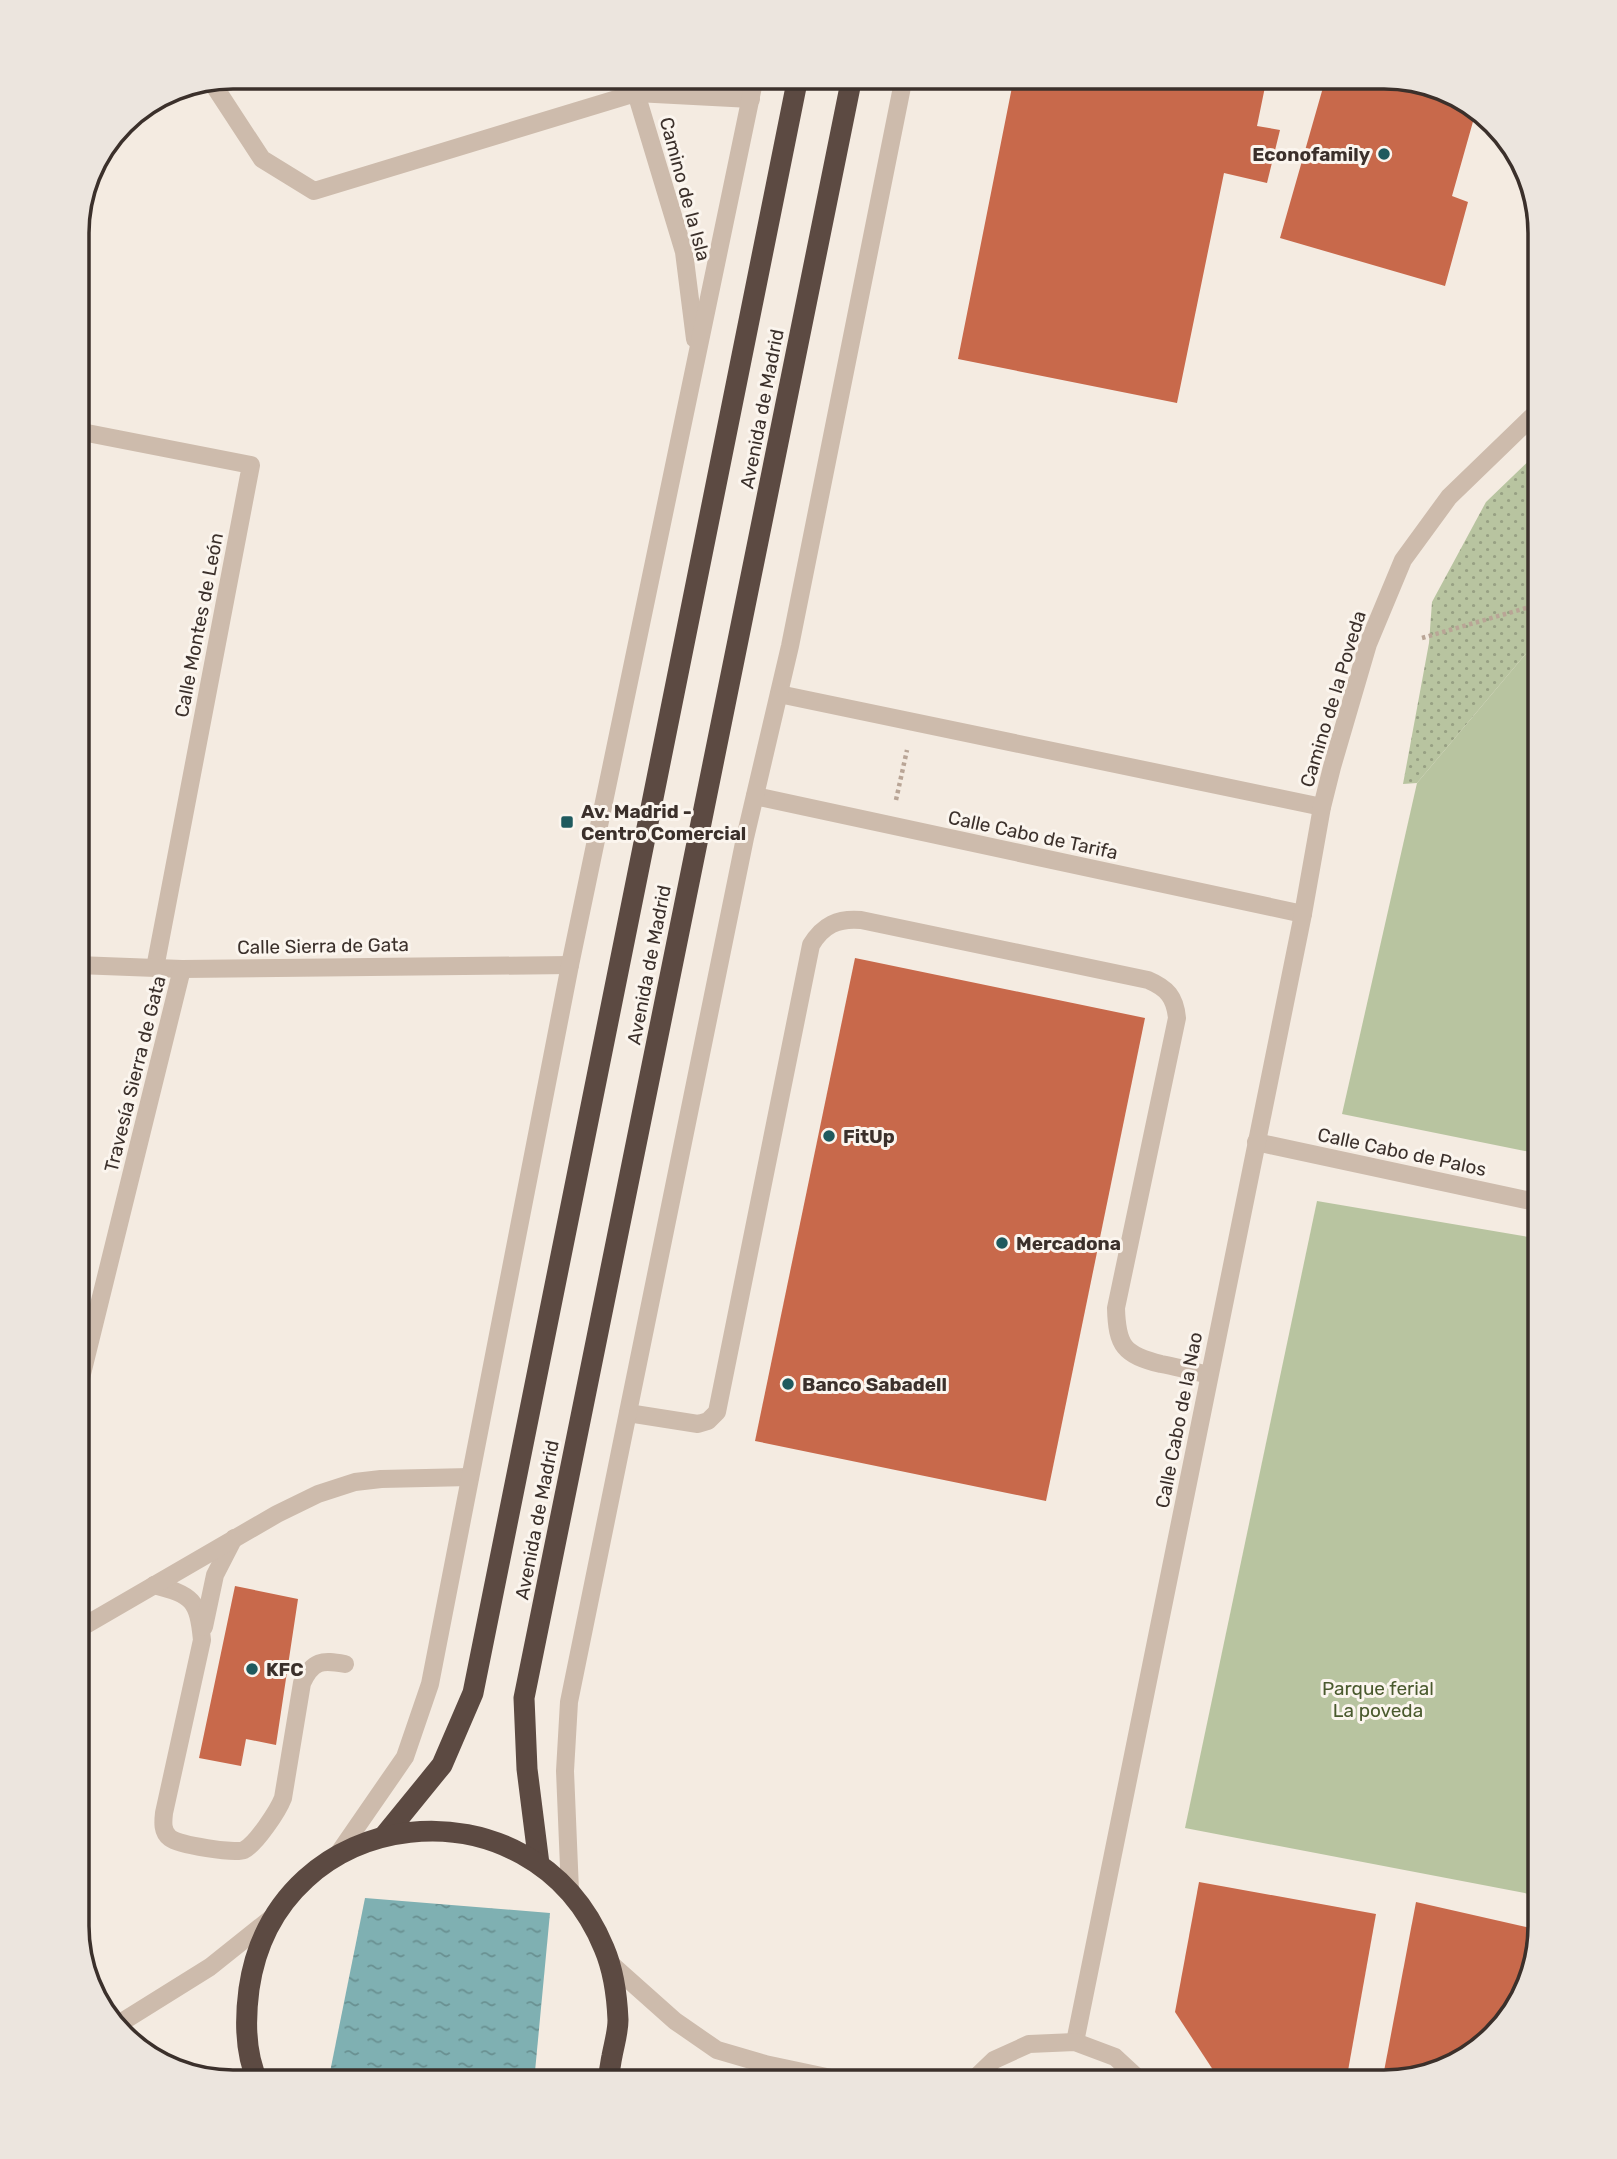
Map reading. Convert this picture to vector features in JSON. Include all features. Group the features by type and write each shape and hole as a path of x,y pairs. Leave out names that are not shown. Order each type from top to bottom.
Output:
{"highway":[{"name":"Avenida de Madrid","path":"385,1835 442,1765 473,1693 795,89"},
{"name":"Avenida de Madrid","path":"540,1864 527,1769 524,1698 849,90"},
{"path":"253,2070 245,2017 253,1962 274,1916 307,1877 338,1854 385,1835 441,1829 491,1839 540,1864 570,1891 595,1926 611,1964 618,2021 608,2070"}],"street":[{"path":"217,90 262,159 314,191 622,89"},
{"name":"Camino de la Isla","path":"636,89 684,252 697,354"},
{"path":"671,89 751,99"},
{"path":"338,1854 405,1757 430,1684 570,965 753,89"},
{"path":"570,1891 565,1771 569,1702 755,796 779,694 901,90"},
{"name":"Camino de la Poveda","path":"1322,807 1368,644 1403,560 1449,497 1528,421"},
{"name":"Calle Montes de León","path":"90,433 251,464 155,968"},
{"path":"779,694 1322,807"},
{"name":"Calle Cabo de Tarifa","path":"755,796 1303,914"},
{"name":"Calle Cabo de la Nao","path":"1075,2042 1303,914 1322,807"},
{"path":"628,1413 698,1424 708,1421 717,1412 811,946 818,933 830,924 846,919 1149,980 1169,993 1174,1000 1177,1018 1116,1308 1116,1324 1121,1339 1134,1357 1209,1375"},
{"name":"Calle Sierra de Gata","path":"90,965 182,969 570,965"},
{"name":"Travesía Sierra de Gata","path":"89,1344 182,969"},
{"name":"Calle Cabo de Palos","path":"1256,1142 1528,1200"},
{"path":"89,1623 234,1538 318,1494 355,1482 381,1479 470,1477"},
{"path":"234,1538 215,1575 164,1814 164,1831 169,1838 236,1852 249,1846 279,1808 283,1798 302,1683 308,1671 326,1661 345,1664"},
{"path":"154,1585 177,1591 192,1601 200,1618 202,1640"},
{"path":"124,2020 210,1967 274,1916"},
{"path":"611,1964 674,2021 717,2050 793,2070"},
{"path":"984,2070 994,2060 1029,2044 1075,2042 1115,2057 1129,2070"}],"path":[{"path":"1422,638 1528,607"},
{"path":"891,825 914,722"}],"green space":[{"path":"1528,462 1528,651 1417,783 1403,784 1429,643 1432,602 1486,502"},
{"path":"1528,651 1528,1152 1342,1114 1417,783"},
{"name":"Parque ferial La poveda","path":"1317,1201 1528,1237 1528,1894 1185,1828"}],"water":[{"path":"365,1898 550,1913 535,2070 330,2070"}],"building":[{"path":"1011,90 1264,90 1257,126 1280,130 1267,183 1224,173 1177,403 958,359"},
{"name":"Econofamily","path":"1322,90 1412,92 1439,100 1473,121 1452,196 1468,202 1445,286 1280,238"},
{"path":"855,958 1145,1018 1046,1501 755,1441"},
{"name":"KFC","path":"235,1586 298,1599 276,1745 246,1739 241,1766 199,1758"},
{"path":"1199,1882 1376,1914 1348,2070 1213,2070 1175,2012"},
{"path":"1416,1902 1528,1927 1523,1963 1513,1990 1504,2006 1479,2034 1464,2046 1430,2062 1403,2069 1384,2070"}],"place":[{"name":"Econofamily","path":"1384,154"},
{"name":"Av. Madrid - Centro Comercial","path":"567,822"},
{"name":"FitUp","path":"829,1136"},
{"name":"Mercadona","path":"1002,1243"},
{"name":"Banco Sabadell","path":"788,1384"},
{"name":"KFC","path":"252,1669"}]}
